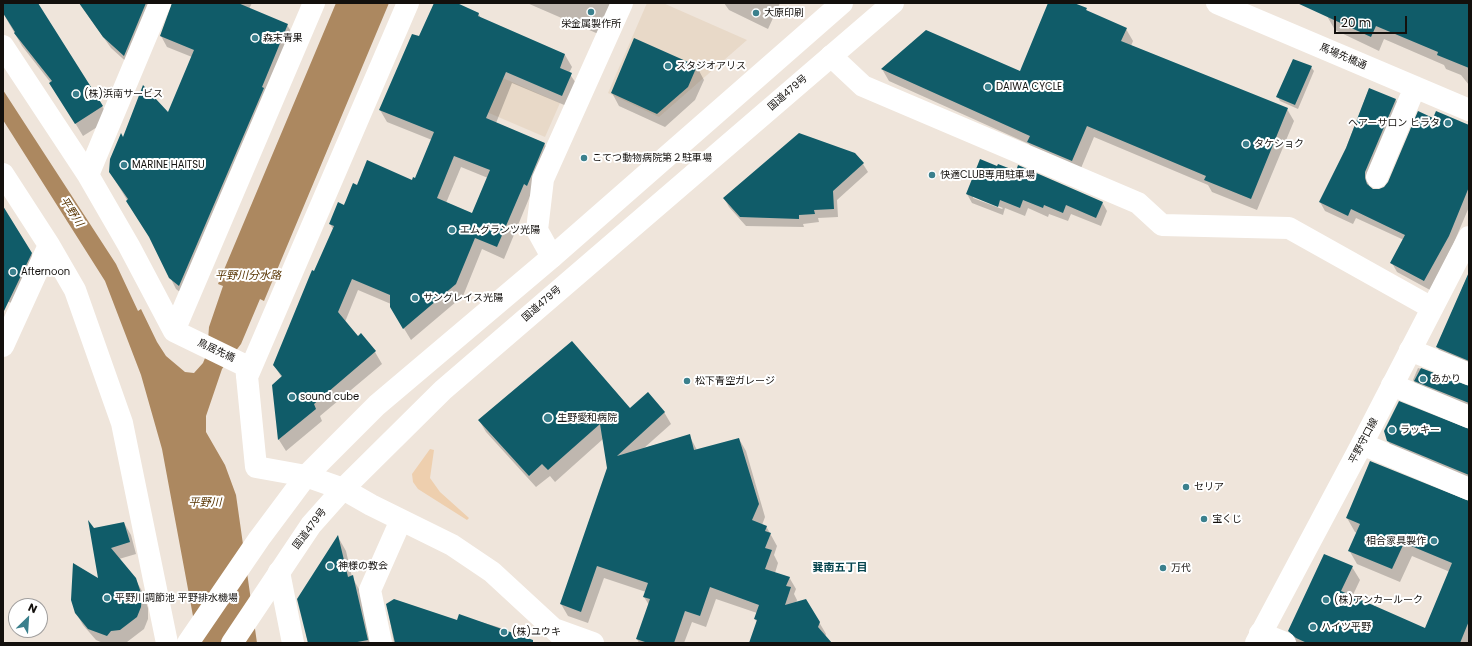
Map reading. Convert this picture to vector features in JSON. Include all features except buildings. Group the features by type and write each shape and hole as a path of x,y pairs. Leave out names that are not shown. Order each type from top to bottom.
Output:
{"main road":[{"path":"88,175 160,3"},
{"path":"180,334 314,3"},
{"path":"408,3 247,371 256,467 306,476 343,489 452,545 492,572 563,636 593,643"},
{"path":"552,257 537,230 543,179 622,3"},
{"path":"188,643 259,539 306,476 377,405 552,257 842,3"},
{"name":"国道479号","path":"232,643 311,525 343,489 443,390 893,3"},
{"name":"馬場先橋通","path":"1217,3 1469,110"},
{"path":"3,46 88,175 180,334"},
{"path":"831,56 863,86 1138,203 1162,225 1289,228 1432,308"},
{"path":"1377,178 1415,87"},
{"path":"3,174 10,201 49,245 75,290 122,423 167,643"},
{"name":"平野守口線","path":"1258,638 1362,444 1469,237"},
{"path":"3,346 49,245"},
{"name":"鳥居先橋","path":"180,334 247,371"},
{"path":"1410,350 1469,374"},
{"path":"1392,385 1469,417"},
{"path":"1362,444 1469,489"},
{"path":"381,643 370,590 401,520"},
{"path":"280,572 293,643"},
{"path":"1258,638 1285,643"}],"shaded area":[{"name":"スタジオアリス","path":"647,3 663,3 747,40 659,117 608,93"},
{"path":"462,60 560,103 545,137 447,95"},
{"path":"430,449 434,450 430,478 440,492 469,518 467,520 418,489 413,482 412,474"}],"water":[{"path":"336,3 389,3 264,301 260,299 241,344 222,369 206,416 206,432 225,465 236,495 257,643 198,643 162,449 141,375 105,281 3,120 3,90 116,264 138,311 141,309 157,342 166,356 185,372 194,373 203,363 207,353 209,327 223,286 218,284"}],"place":[{"name":"栄金属製作所","path":"591,12"},
{"name":"大原印刷","path":"756,13"},
{"name":"森末青果","path":"255,38"},
{"name":"スタジオアリス","path":"668,66"},
{"name":"DAIWA CYCLE","path":"988,87"},
{"name":"(株)浜南サービス","path":"76,94"},
{"name":"ヘアーサロン ヒラタ","path":"1448,123"},
{"name":"タケショク","path":"1246,144"},
{"name":"こてつ動物病院第２駐車場","path":"584,158"},
{"name":"MARINE HAITSU","path":"124,165"},
{"name":"快適CLUB専用駐車場","path":"932,175"},
{"name":"エムグランツ光陽","path":"452,230"},
{"name":"Afternoon","path":"13,272"},
{"name":"サングレイス光陽","path":"415,298"},
{"name":"あかり","path":"1423,379"},
{"name":"松下青空ガレージ","path":"687,381"},
{"name":"sound cube","path":"292,397"},
{"name":"生野愛和病院","path":"548,418"},
{"name":"ラッキー","path":"1392,430"},
{"name":"セリア","path":"1186,487"},
{"name":"宝くじ","path":"1204,519"},
{"name":"相合家具製作","path":"1434,541"},
{"name":"神様の教会","path":"330,566"},
{"name":"万代","path":"1163,568"},
{"name":"平野川調節池 平野排水機場","path":"107,598"},
{"name":"(株)アンカールーク","path":"1326,600"},
{"name":"ハイツ平野","path":"1313,627"},
{"name":"(株)ユウキ","path":"504,632"}],"district":[{"name":"巽南五丁目","path":"840,568"}],"water label":[{"name":"平野川","path":"71,212"},
{"name":"平野川分水路","path":"248,276"},
{"name":"平野川","path":"205,503"}]}
